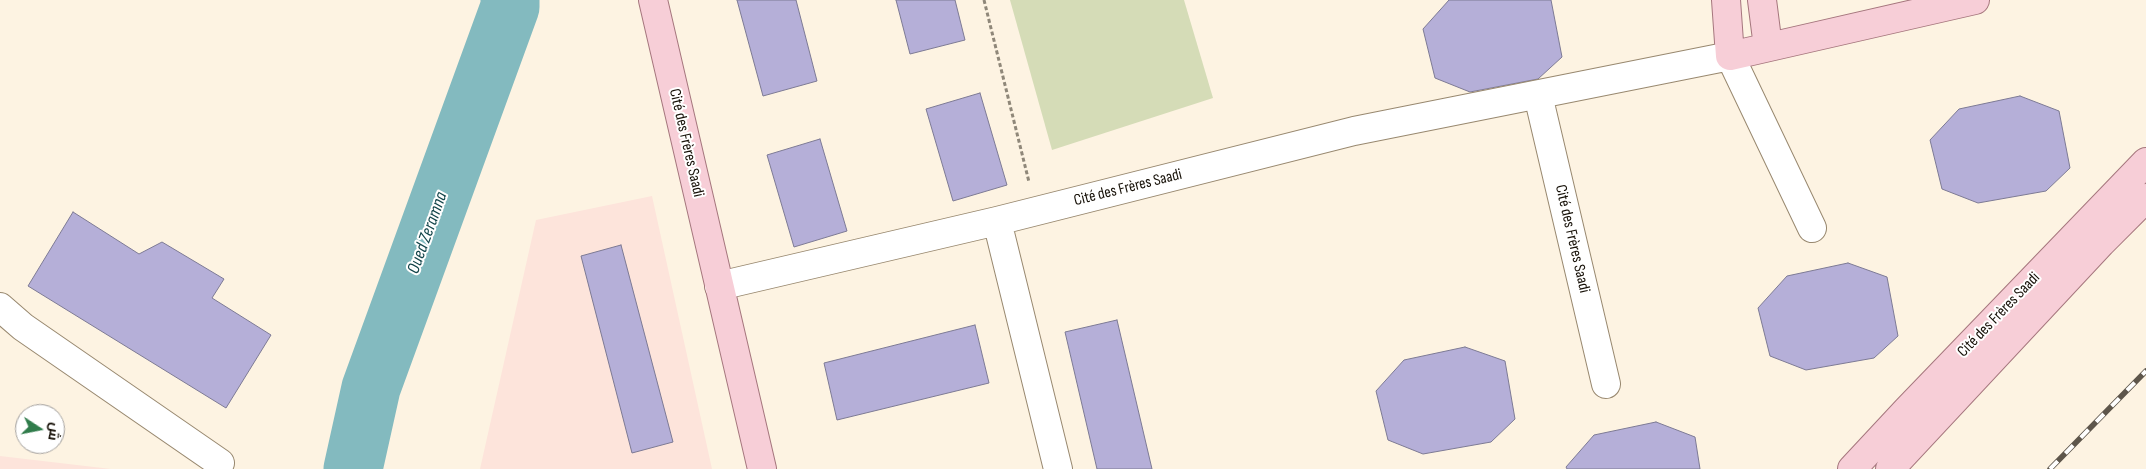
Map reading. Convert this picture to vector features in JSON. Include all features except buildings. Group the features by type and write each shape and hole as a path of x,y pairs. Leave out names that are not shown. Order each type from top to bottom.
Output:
{"main road":[{"name":"Cité des Frères Saadi","path":"653,0 762,469"},
{"path":"1726,0 1730,56"},
{"path":"1762,0 1768,47"},
{"name":"Cité des Frères Saadi","path":"1730,56 1975,0"},
{"name":"Cité des Frères Saadi","path":"1852,469 2146,162"},
{"name":"Cité des Frères Saadi","path":"1890,469 2094,250 2146,198"}],"street":[{"name":"Cité des Frères Saadi","path":"719,286 997,221 1354,131 1730,56"},
{"path":"1730,56 1812,228"},
{"name":"Cité des Frères Saadi","path":"1538,94 1606,384"},
{"path":"997,221 1058,469"},
{"path":"0,308 23,327 220,463"}],"path":[{"path":"984,0 1036,211"}],"shaded area":[{"path":"652,196 712,469 480,469 536,220"},
{"path":"0,456 111,469 0,469"}],"green space":[{"path":"1010,0 1184,0 1213,98 1052,150"}],"waterway":[{"name":"Oued Zeramna","path":"353,469 371,388 510,7 510,0"}],"railway":[{"path":"2050,469 2146,371"}]}
